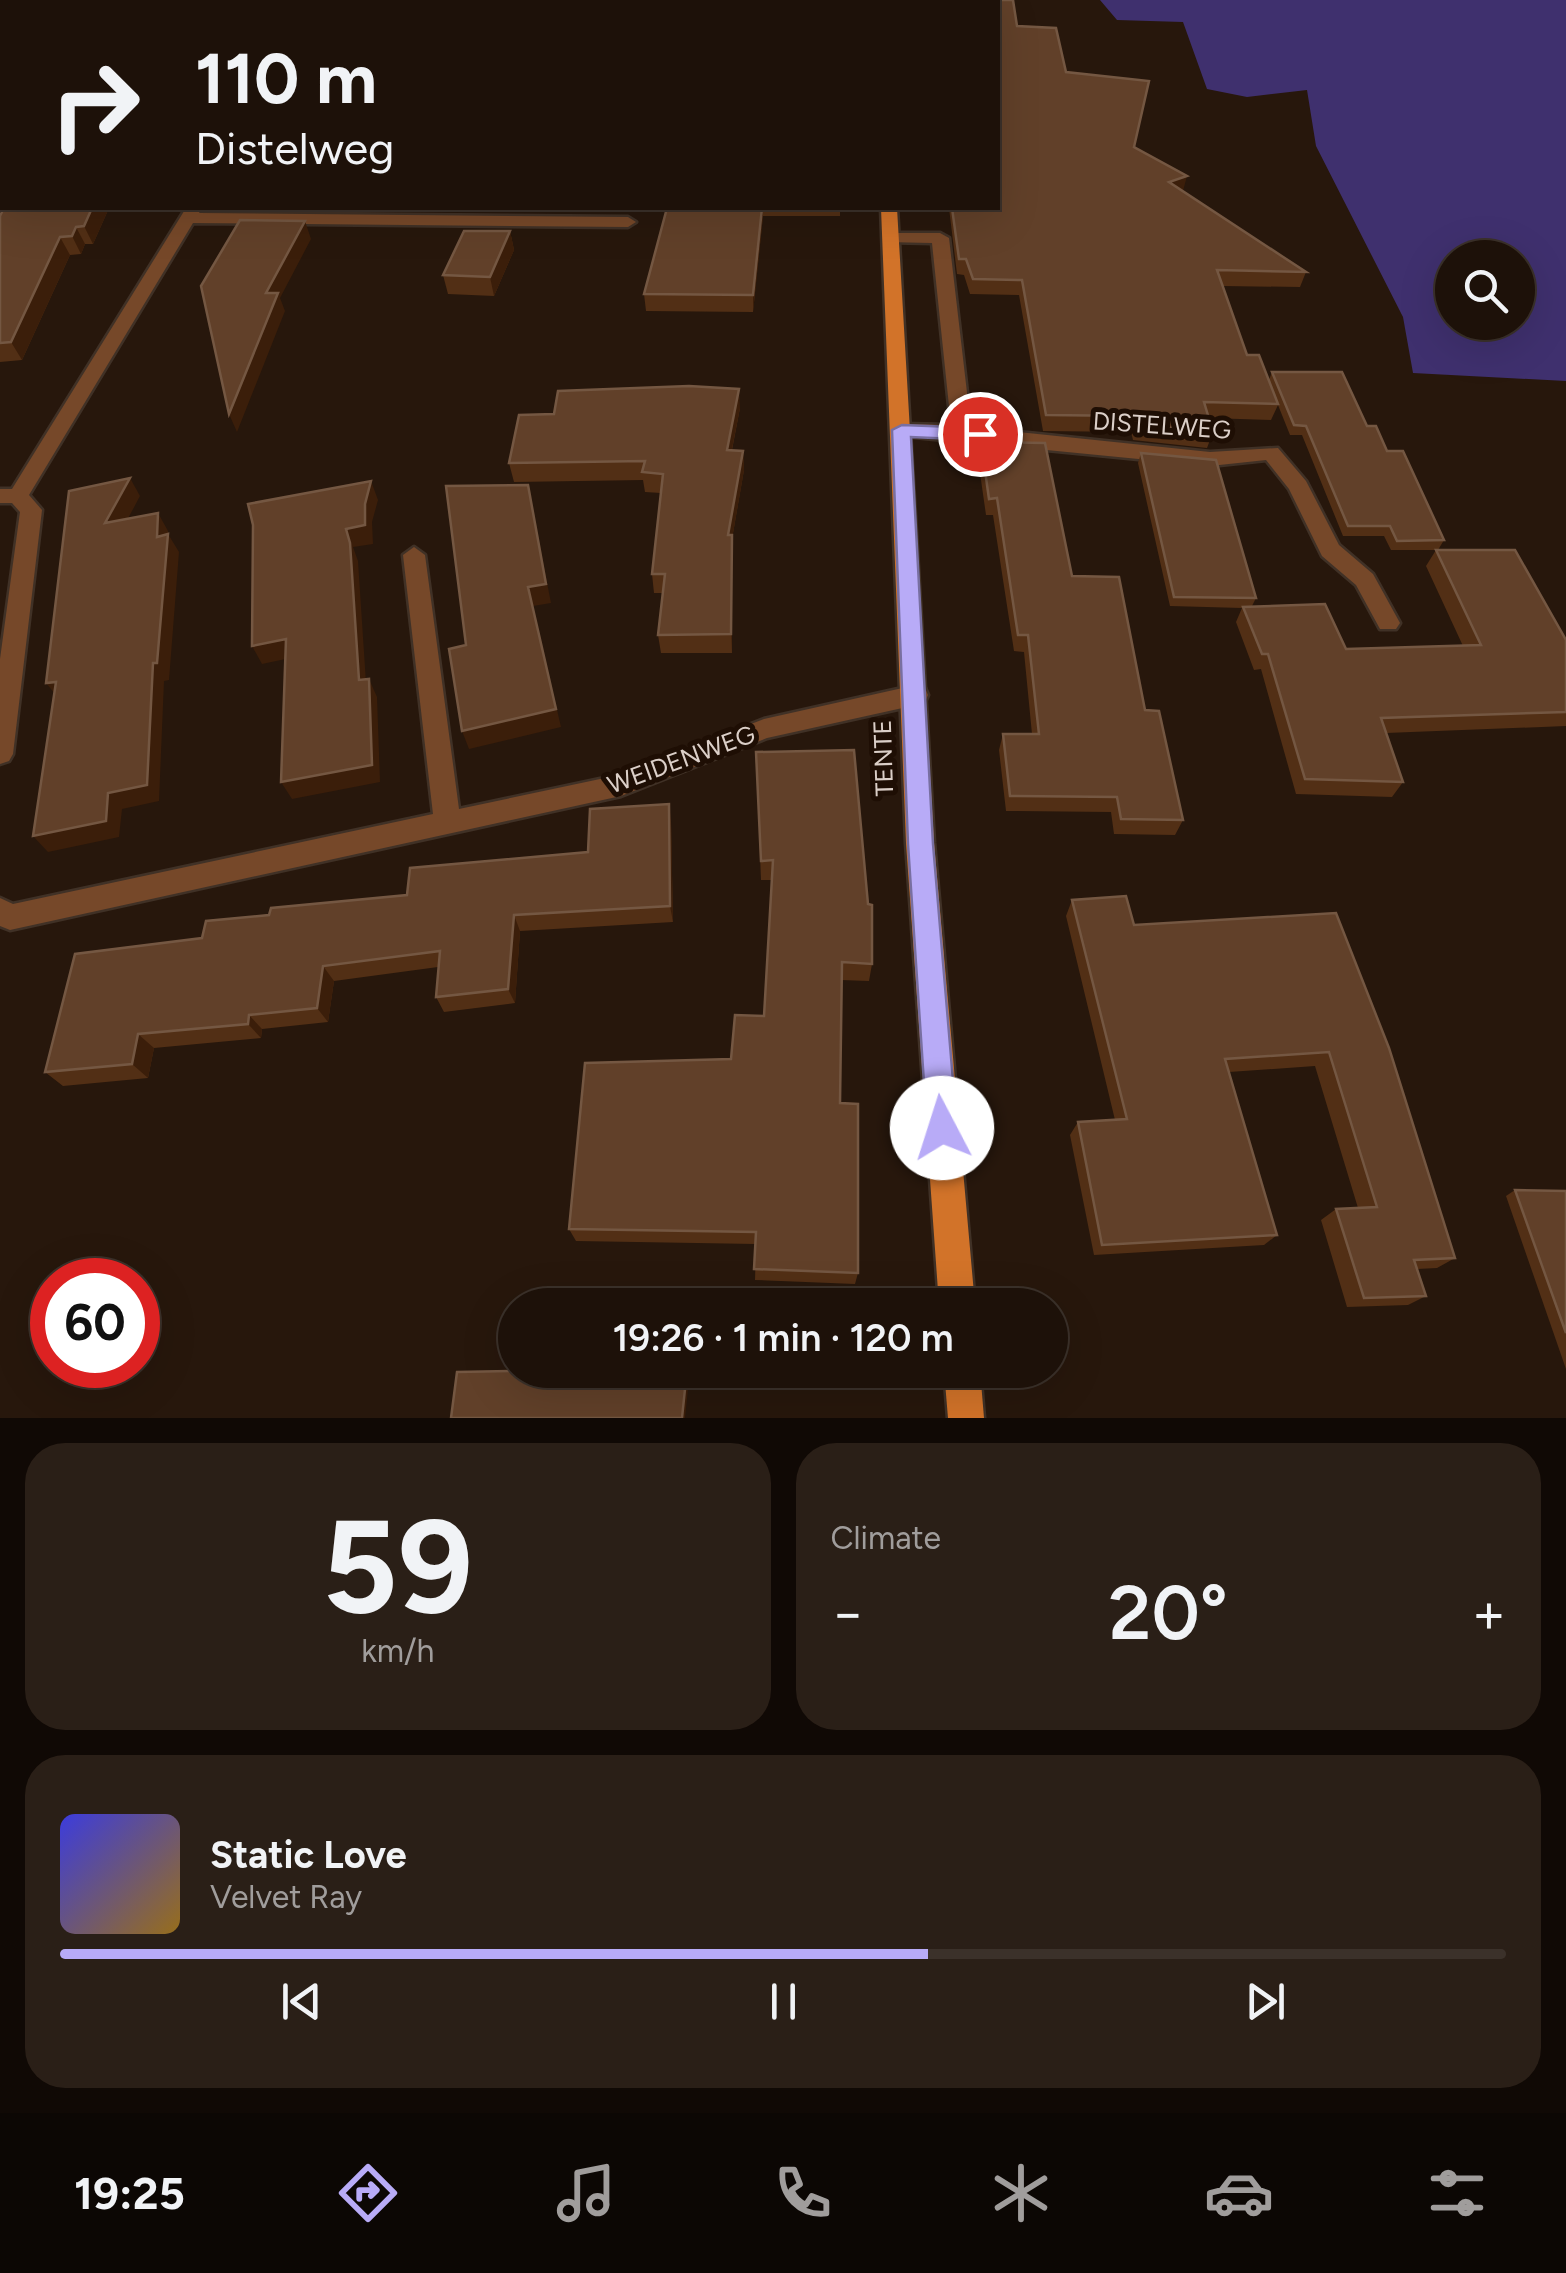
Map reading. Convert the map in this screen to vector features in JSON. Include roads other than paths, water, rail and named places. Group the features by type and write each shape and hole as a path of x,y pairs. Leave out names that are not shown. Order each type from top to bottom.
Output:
{"main road":[{"name":"TENTE","path":"890,210 894,355 902,430 916,695 920,844 956,1288"},
{"path":"964,1388 966,1418"}],"street":[{"path":"0,754 31,510 9,496 190,213 628,222"},
{"path":"892,238 940,238 960,392 960,432"},
{"name":"DISTELWEG","path":"902,430 960,432 1210,458 1271,453 1298,486 1330,550 1365,580 1388,623"},
{"path":"414,555 447,822"},
{"name":"WEIDENWEG","path":"0,912 10,917 621,785 764,729 916,695"}]}
